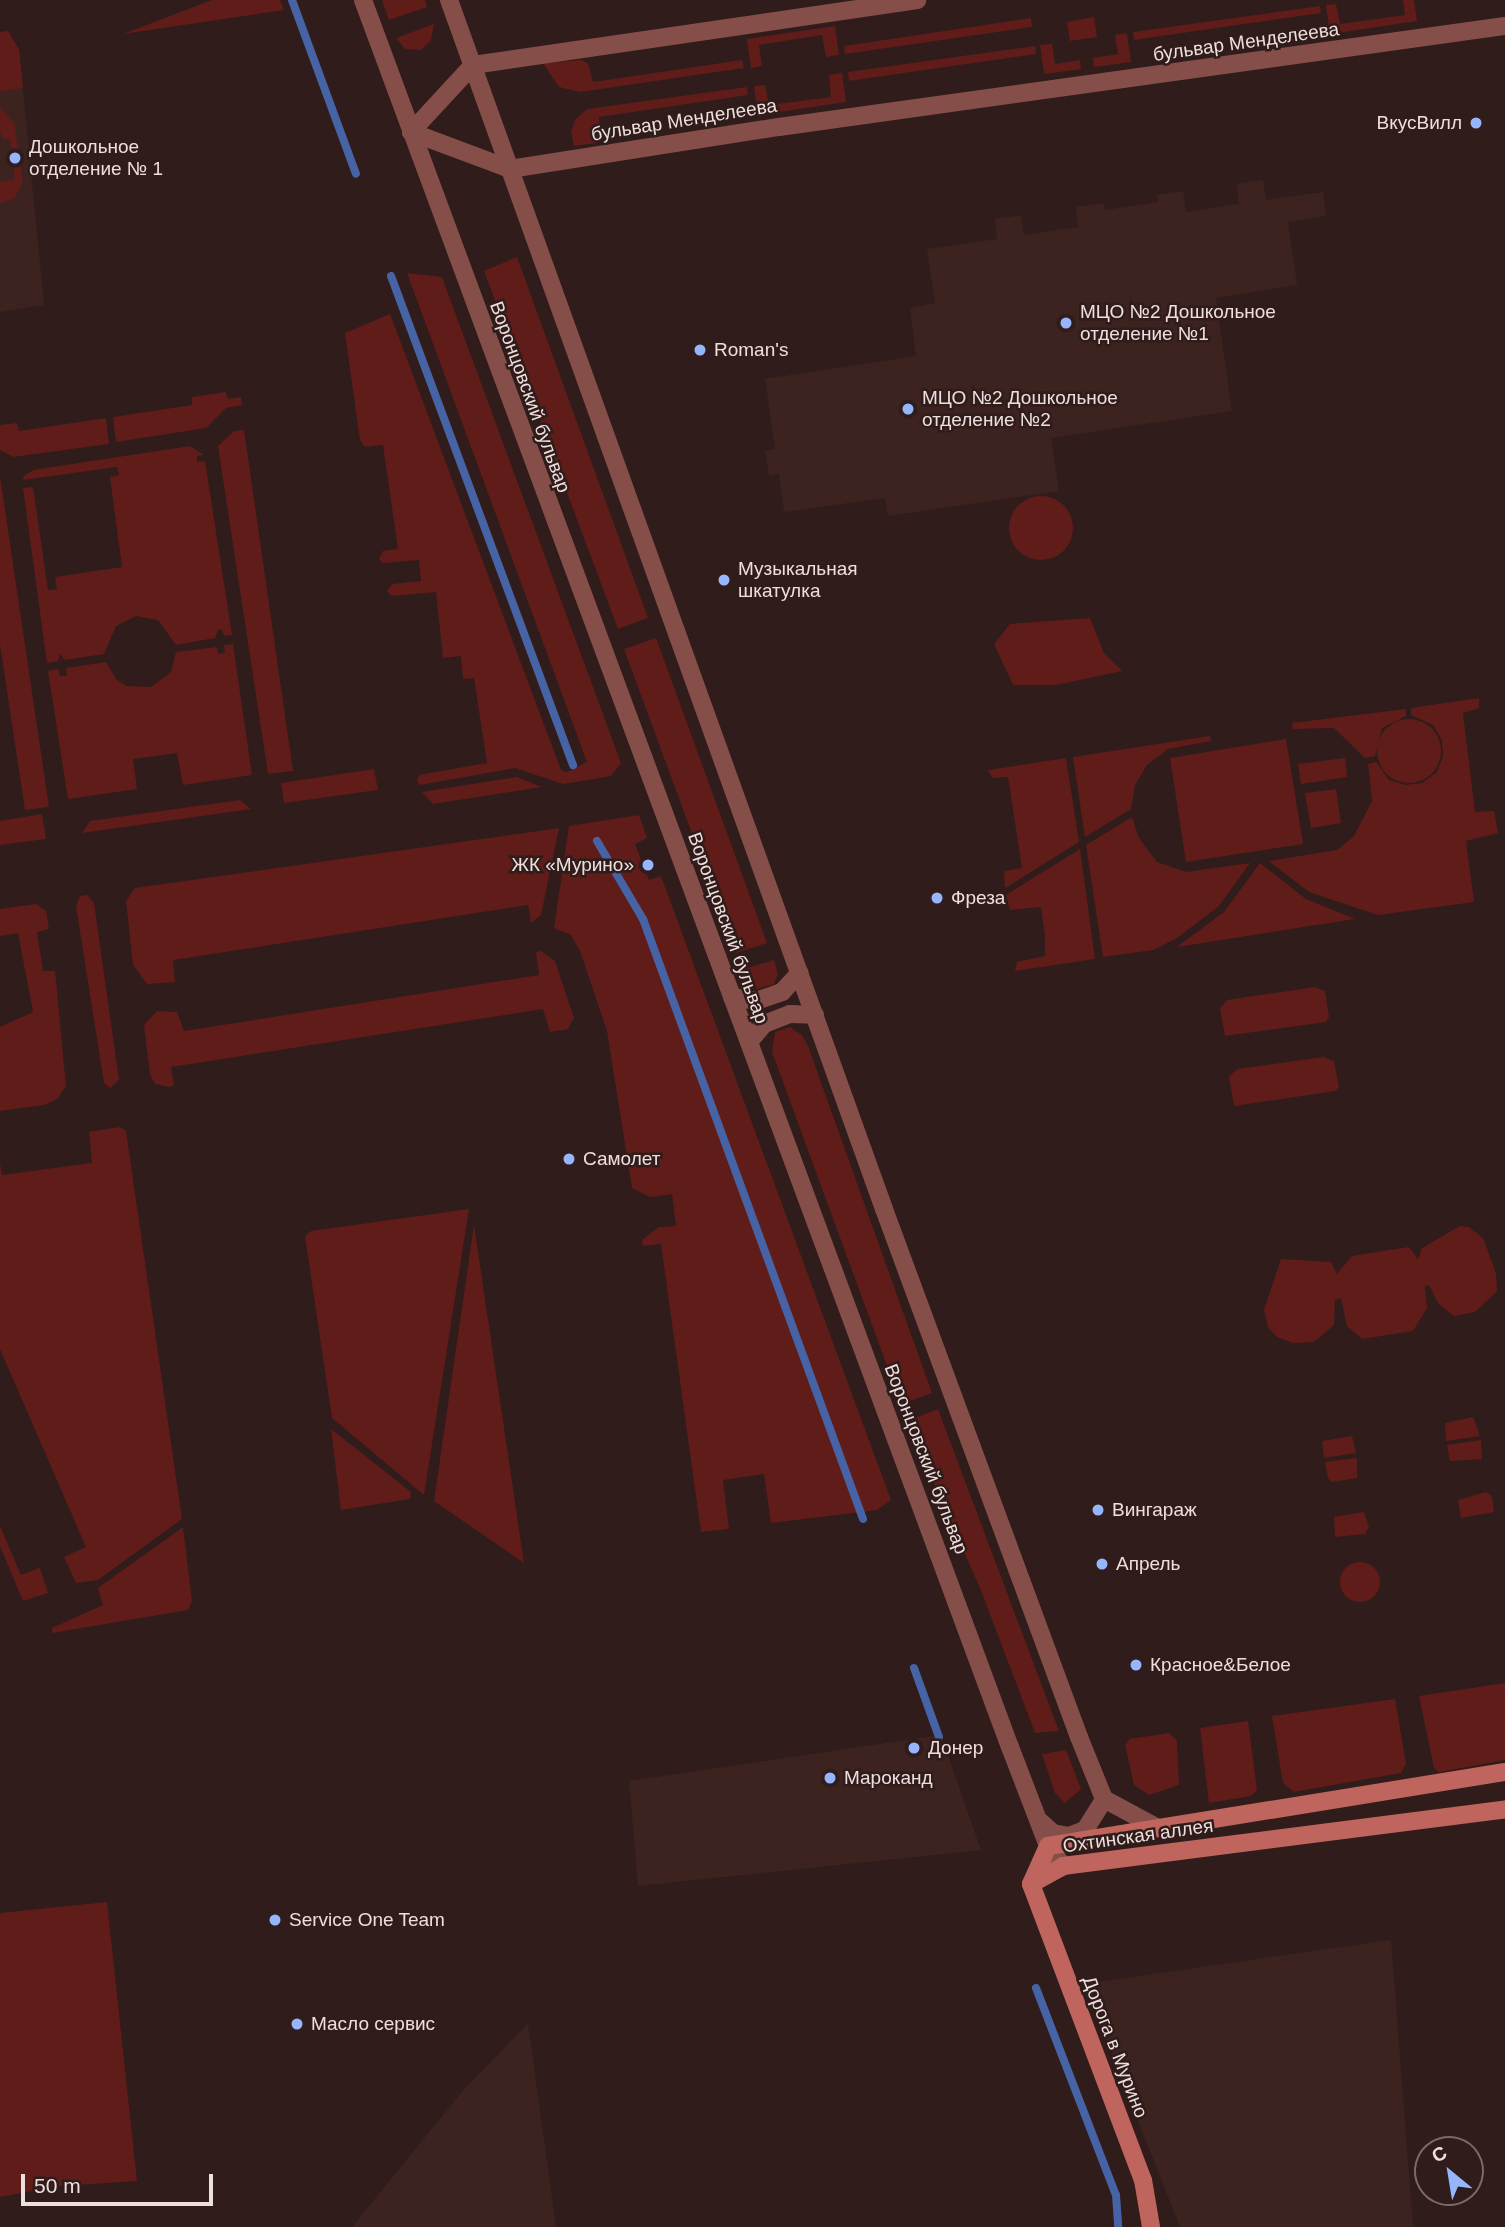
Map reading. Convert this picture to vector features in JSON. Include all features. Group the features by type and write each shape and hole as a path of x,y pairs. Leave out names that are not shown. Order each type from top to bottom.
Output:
{"street":[{"name":"Воронцовский бульвар","path":"363,0 1048,1846 1063,1866"},
{"path":"449,0 815,1015 1104,1799 1156,1827"},
{"path":"411,132 473,65 917,0"},
{"name":"бульвар Менделеева","path":"411,132 510,169 779,127 1505,26"},
{"path":"732,997 756,1001 782,992 800,973"},
{"path":"749,1042 764,1024 790,1014 815,1015"},
{"name":"Охтинская аллея","path":"1031,1884 1048,1846 1505,1772"},
{"path":"1041,1822 1053,1833 1077,1833 1096,1818 1104,1799"},
{"name":"Охтинская аллея","path":"1031,1884 1063,1866 1505,1809"},
{"name":"Дорога в Мурино","path":"1031,1884 1143,2180 1151,2227"}],"shaded area":[{"path":"212,0 280,0 284,10 123,34"},
{"path":"382,0 425,0 427,7 389,20"},
{"path":"1403,0 1414,0 1417,21 1330,34 1326,5 1336,4 1340,24 1405,15"},
{"path":"1320,6 1321,13 1134,40 1133,32"},
{"path":"1094,17 1097,37 1070,41 1067,22"},
{"path":"1031,18 1032,27 845,54 844,46"},
{"path":"434,24 431,40 421,50 405,49 396,38"},
{"path":"835,26 839,55 826,57 822,35 759,45 762,66 751,68 747,39"},
{"path":"8,31 19,49 23,88 0,91 0,32"},
{"path":"1127,33 1131,62 1094,67 1093,58 1118,54 1115,35"},
{"path":"1052,44 1055,64 1080,60 1081,69 1044,74 1040,45"},
{"path":"1035,46 1036,54 849,81 848,72"},
{"name":"Дошкольное отделение № 1","path":"19,49 44,305 0,312 0,52"},
{"path":"582,60 588,64 593,82 742,60 744,68 580,92 559,87 543,63"},
{"path":"842,73 846,102 758,115 754,86 765,85 769,105 831,97 829,75"},
{"path":"747,87 748,95 599,117 601,136 596,143 574,146 571,131 575,120 587,109"},
{"path":"0,108 14,123 23,181 15,198 0,203 0,182 15,180 10,139 3,139 0,131"},
{"path":"1263,180 1266,200 1323,192 1326,216 1288,222 1297,285 1216,298 1232,411 1051,438 1059,491 888,516 885,498 784,512 779,474 769,475 765,451 775,449 765,379 916,356 910,308 935,303 927,249 997,239 995,219 1021,215 1024,235 1078,227 1076,207 1104,203 1105,210 1158,202 1157,195 1183,191 1186,212 1239,204 1237,184"},
{"path":"517,257 648,618 618,629 484,271"},
{"path":"407,273 442,277 621,763 611,776 563,784 515,768 420,785 417,781 419,775 487,763 474,678 463,679 461,656 443,658 436,592 391,596 387,591 392,584 421,581 419,560 383,563 379,559 383,551 398,549 383,445 365,447 360,440 345,333 390,314 561,770 567,772 587,762"},
{"path":"226,392 228,399 241,397 242,405 226,408 206,428 116,442 113,417 192,405 192,397"},
{"path":"106,418 109,444 13,457 0,450 0,425 17,423 19,431"},
{"path":"244,430 293,771 268,774 218,446 234,431"},
{"path":"190,446 204,455 197,456 197,462 205,461 232,635 224,636 222,629 218,630 215,638 176,645 158,620 136,616 116,626 104,654 65,660 60,654 58,661 47,663 23,488 33,487 48,590 57,589 55,577 122,567 110,477 119,475 117,467 23,480 24,476 33,470"},
{"path":"0,476 49,807 25,810 0,644"},
{"path":"1041,496 1059,502 1067,510 1073,528 1067,546 1059,554 1041,560 1023,554 1015,546 1009,528 1015,510 1023,502"},
{"path":"1090,618 1104,653 1122,671 1056,685 1013,685 994,644 1010,624"},
{"path":"656,638 767,943 736,953 624,649"},
{"path":"233,644 252,775 183,785 177,753 133,759 137,789 68,799 48,671 58,669 60,676 67,676 66,668 106,662 116,679 126,686 151,687 171,672 176,652 217,647 218,654 225,653 224,645"},
{"path":"1479,698 1479,708 1463,713 1475,812 1494,811 1498,833 1466,841 1474,902 1378,915 1309,892 1269,861 1337,850 1354,836 1372,801 1368,764 1376,762 1389,780 1405,785 1422,783 1436,773 1443,757 1442,740 1433,725 1411,715 1411,708"},
{"path":"1406,709 1406,716 1382,728 1375,756 1365,758 1334,728 1293,729 1292,723"},
{"path":"1403,719 1415,719 1432,728 1439,739 1439,763 1432,774 1415,783 1403,783 1391,778 1382,769 1377,757 1377,745 1382,733 1391,724"},
{"path":"1210,736 1211,741 1168,749 1147,765 1135,785 1131,809 1085,837 1073,757"},
{"path":"1286,739 1303,844 1186,862 1170,758"},
{"path":"1066,758 1079,842 1005,888 1004,871 1022,868 1008,777 992,778 988,770"},
{"path":"1345,758 1347,777 1301,784 1298,764"},
{"path":"374,769 378,790 284,803 281,783"},
{"path":"517,777 542,787 433,804 422,792"},
{"path":"1336,789 1341,823 1311,828 1305,793"},
{"path":"240,800 251,809 82,833 90,821"},
{"path":"42,814 46,839 0,845 0,821"},
{"path":"639,815 647,838 635,844 649,880 661,876 891,1500 877,1510 771,1523 764,1474 723,1480 729,1529 701,1532 661,1244 643,1246 642,1240 659,1227 676,1226 672,1194 650,1197 632,1188 607,1031 580,951 571,935 554,928 569,826"},
{"path":"1132,817 1139,838 1157,862 1186,872 1250,863 1219,906 1177,938 1153,950 1103,957 1086,845"},
{"path":"559,828 541,915 531,923 528,905 173,960 175,982 147,984 133,965 126,901 135,888"},
{"path":"1080,849 1095,959 1015,971 1017,962 1045,956 1045,936 1041,907 1010,910 1006,895"},
{"path":"1260,863 1306,899 1355,919 1177,947 1224,912"},
{"path":"87,895 94,903 119,1080 110,1088 104,1083 76,906 80,896"},
{"path":"36,904 46,911 49,929 37,932 43,971 55,971 66,1086 57,1099 44,1105 0,1111 0,1027 33,1012 18,933 0,936 0,909"},
{"path":"541,951 555,961 574,1018 568,1029 550,1032 543,1009 171,1067 174,1085 170,1087 155,1084 150,1074 144,1025 157,1011 177,1012 184,1031 539,975 536,952"},
{"path":"774,960 778,974 774,984 757,989 746,981 741,970"},
{"path":"1315,987 1325,991 1329,1017 1326,1022 1225,1036 1220,1008 1227,1000"},
{"path":"790,1027 802,1035 808,1046 932,1393 901,1404 772,1052 775,1032"},
{"path":"1324,1057 1334,1061 1339,1087 1335,1091 1234,1106 1229,1077 1237,1069"},
{"path":"120,1127 126,1131 182,1519 98,1580 76,1583 64,1557 86,1547 0,1349 0,1163 2,1175 92,1163 89,1132"},
{"path":"469,1209 424,1495 332,1418 305,1236 311,1231"},
{"path":"474,1225 524,1563 434,1501"},
{"path":"1460,1226 1469,1227 1483,1238 1496,1273 1497,1291 1475,1312 1454,1316 1438,1303 1429,1285 1425,1286 1427,1308 1413,1331 1362,1339 1347,1326 1341,1298 1335,1300 1334,1325 1314,1342 1293,1343 1277,1337 1268,1327 1264,1310 1281,1259 1331,1262 1337,1274 1352,1256 1409,1247 1418,1259 1422,1248"},
{"path":"938,1409 1059,1731 1035,1733 982,1593 907,1421"},
{"path":"1473,1417 1480,1436 1446,1441 1445,1423"},
{"path":"331,1429 411,1492 410,1499 341,1510"},
{"path":"1352,1436 1356,1453 1324,1458 1322,1441"},
{"path":"1481,1440 1482,1459 1450,1461 1447,1445"},
{"path":"1357,1458 1357,1478 1332,1482 1328,1478 1325,1462"},
{"path":"1486,1492 1492,1496 1494,1512 1461,1518 1458,1500"},
{"path":"1364,1512 1369,1527 1365,1534 1335,1537 1334,1517"},
{"path":"0,1526 21,1575 40,1568 48,1593 23,1601 0,1546"},
{"path":"183,1527 192,1601 188,1610 52,1633 52,1628 103,1605 98,1588"},
{"path":"1360,1562 1368,1563 1374,1568 1379,1574 1379,1590 1374,1596 1368,1601 1360,1602 1352,1601 1346,1596 1341,1590 1340,1582 1341,1574 1346,1568 1352,1563"},
{"path":"1505,1683 1505,1760 1439,1772 1434,1768 1419,1696"},
{"path":"1395,1699 1406,1764 1401,1773 1294,1792 1283,1783 1272,1716"},
{"path":"1248,1721 1257,1790 1251,1796 1209,1803 1200,1728"},
{"path":"1169,1733 1177,1741 1179,1785 1149,1795 1134,1785 1125,1745 1130,1739"},
{"path":"941,1735 981,1850 638,1886 629,1781"},
{"path":"1066,1750 1081,1789 1065,1803 1055,1793 1042,1754"},
{"path":"107,1902 137,2181 60,2186 0,2197 0,1913"},
{"path":"1391,1940 1413,2227 1180,2227 1084,1984"},
{"path":"528,2024 556,2227 352,2227 465,2088"}],"waterway":[{"path":"292,0 356,174"},
{"path":"391,276 573,765"},
{"path":"597,841 643,919 863,1519"},
{"path":"914,1668 939,1737"},
{"path":"1036,1988 1116,2195 1118,2227"}],"place":[{"name":"ВкусВилл","path":"1476,123"},
{"name":"Дошкольное отделение № 1","path":"15,158"},
{"name":"МЦО №2 Дошкольное отделение №1","path":"1066,323"},
{"name":"Roman's","path":"700,350"},
{"name":"МЦО №2 Дошкольное отделение №2","path":"908,409"},
{"name":"Музыкальная шкатулка","path":"724,580"},
{"name":"ЖК «Мурино»","path":"648,865"},
{"name":"Фреза","path":"937,898"},
{"name":"Самолет","path":"569,1159"},
{"name":"Вингараж","path":"1098,1510"},
{"name":"Апрель","path":"1102,1564"},
{"name":"Красное&Белое","path":"1136,1665"},
{"name":"Донер","path":"914,1748"},
{"name":"Мароканд","path":"830,1778"},
{"name":"Service One Team","path":"275,1920"},
{"name":"Масло сервис","path":"297,2024"}]}
